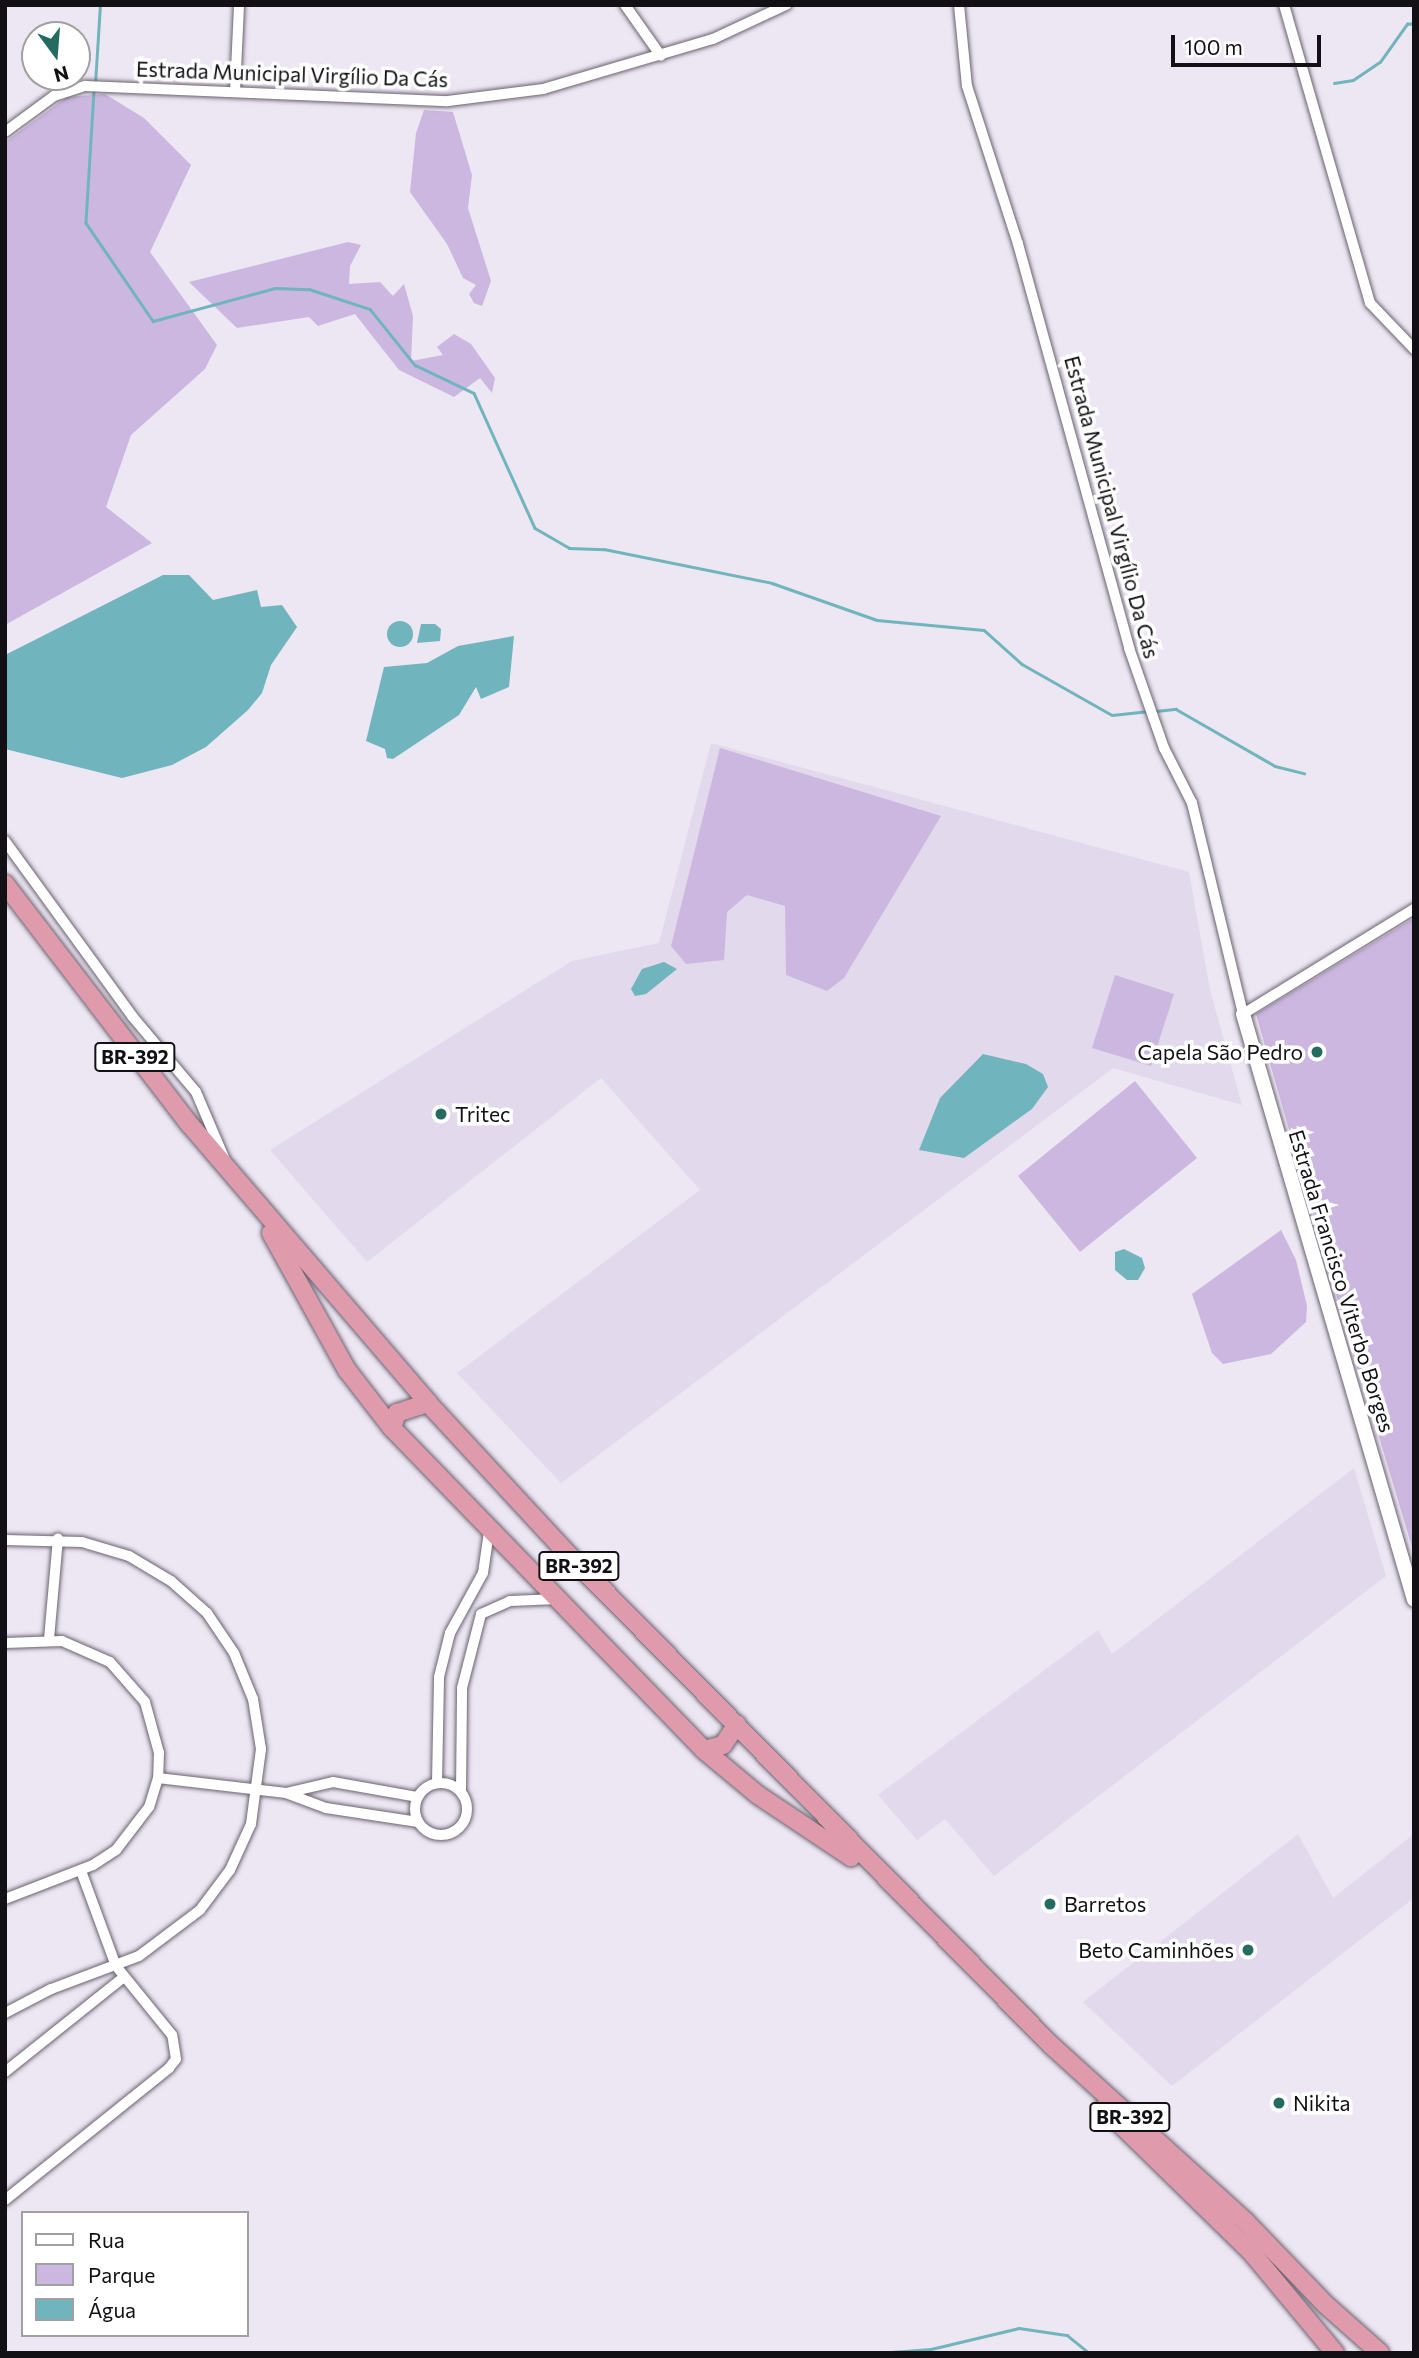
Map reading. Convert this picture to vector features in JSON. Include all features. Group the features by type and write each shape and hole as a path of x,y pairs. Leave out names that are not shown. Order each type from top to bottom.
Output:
{"highway":[{"name":"BR-392","path":"5,884 107,1022 228,1168 428,1403 603,1591 1052,2046 1246,2222 1326,2305 1380,2353"},
{"name":"BR-392","path":"5,894 145,1080 270,1231 347,1370 392,1428 489,1532 704,1750 758,1795 835,1843 867,1871 1252,2253 1335,2353"},
{"path":"392,1428 397,1413 428,1403"},
{"path":"704,1750 723,1745 737,1724"}],"street":[{"path":"235,91 239,5"},
{"path":"625,5 661,56"},
{"name":"Estrada Municipal Virgílio Da Cás","path":"5,132 54,96 85,86 448,101 543,89 661,56 786,5"},
{"name":"Estrada Municipal Virgílio Da Cás","path":"959,5 967,86 1022,257 1129,648 1164,748 1192,803 1243,1014"},
{"path":"1284,5 1370,303 1414,349"},
{"path":"5,841 132,1016 197,1092 228,1168"},
{"path":"1243,1014 1414,909"},
{"name":"Estrada Francisco Viterbo Borges","path":"1243,1014 1414,1600"},
{"path":"438,1783 439,1677 450,1633 483,1573 489,1532"},
{"path":"5,1540 58,1538 129,1556 171,1581 207,1613 234,1653 253,1699 261,1749 258,1790 242,1848 216,1891 181,1928 116,1966 60,1985 5,2013"},
{"path":"49,1639 58,1538"},
{"path":"158,1778 285,1793 326,1808 418,1822 438,1836 456,1831 467,1815 461,1791 462,1688 481,1614 510,1601 558,1600"},
{"path":"5,1643 49,1639 88,1649 130,1680 155,1726 158,1778 135,1830 116,1850 80,1871 5,1899"},
{"path":"285,1793 333,1782 417,1797 438,1783"},
{"path":"438,1783 461,1791"},
{"path":"417,1797 418,1822"},
{"path":"5,2200 173,2064 174,2039 116,1966 80,1871"},
{"path":"5,2072 124,1977"}],"shaded area":[{"path":"711,743 1189,872 1210,990 1242,1105 1113,1068 561,1483 457,1373 700,1190 601,1078 367,1262 270,1150 572,961 659,943"},
{"path":"1354,1468 1386,1576 994,1876 945,1819 917,1840 878,1795 1098,1630 1112,1654"},
{"name":"Beto Caminhões","path":"1298,1834 1333,1898 1414,1834 1414,1898 1172,2086 1083,2002"}],"green space":[{"path":"105,94 144,118 191,165 150,252 217,345 205,369 131,435 106,507 152,543 5,625 5,142 67,97"},
{"path":"424,110 453,112 472,175 468,208 491,281 482,306 474,303 469,294 476,285 463,278 447,244 410,192 416,133"},
{"path":"348,242 361,245 350,266 349,284 380,282 393,296 404,284 413,316 411,361 443,355 437,347 454,334 471,344 495,378 492,393 480,378 454,397 399,370 355,314 318,326 309,317 237,328 189,282"},
{"path":"720,748 941,816 844,978 827,991 786,975 785,906 747,895 727,912 724,960 686,964 671,946"},
{"path":"1414,918 1414,1554 1372,1413 1373,1392 1361,1381 1256,1014"},
{"path":"1115,975 1174,994 1151,1066 1092,1048"},
{"path":"1135,1081 1197,1158 1080,1252 1018,1176"},
{"path":"1281,1230 1296,1260 1307,1306 1306,1322 1271,1354 1223,1364 1212,1353 1192,1294"}],"water":[{"path":"163,575 189,575 213,600 257,590 261,607 282,605 297,627 271,665 262,693 248,710 206,747 172,765 122,778 5,749 5,655"},
{"path":"400,621 409,625 413,634 409,643 400,647 391,643 387,634 391,625"},
{"path":"421,624 435,624 441,629 440,641 417,643"},
{"path":"514,636 509,687 481,699 476,687 459,715 393,759 387,758 385,749 366,741 384,667 427,663 458,646"},
{"path":"664,962 677,969 646,994 635,996 631,989 642,969"},
{"path":"983,1054 1026,1064 1043,1074 1048,1087 1032,1109 964,1158 919,1150 940,1098"},
{"path":"1124,1249 1142,1258 1145,1268 1138,1280 1127,1280 1115,1270 1115,1252"}],"waterway":[{"path":"95,84 100,5"},
{"path":"1334,83 1353,80 1380,62 1407,24 1414,23"},
{"path":"94,91 86,223 153,321 275,288 309,289 370,309 415,365 474,393 535,528 569,548 604,549 772,583 877,620 984,630 1022,664 1112,715 1149,711"},
{"path":"1156,711 1176,709 1275,766 1304,773"},
{"path":"878,2353 931,2349 1019,2328 1067,2335 1089,2353"}],"place":[{"name":"Capela São Pedro","path":"1317,1052"},
{"name":"Tritec","path":"441,1114"},
{"name":"Barretos","path":"1050,1904"},
{"name":"Beto Caminhões","path":"1248,1950"},
{"name":"Nikita","path":"1279,2103"}]}
